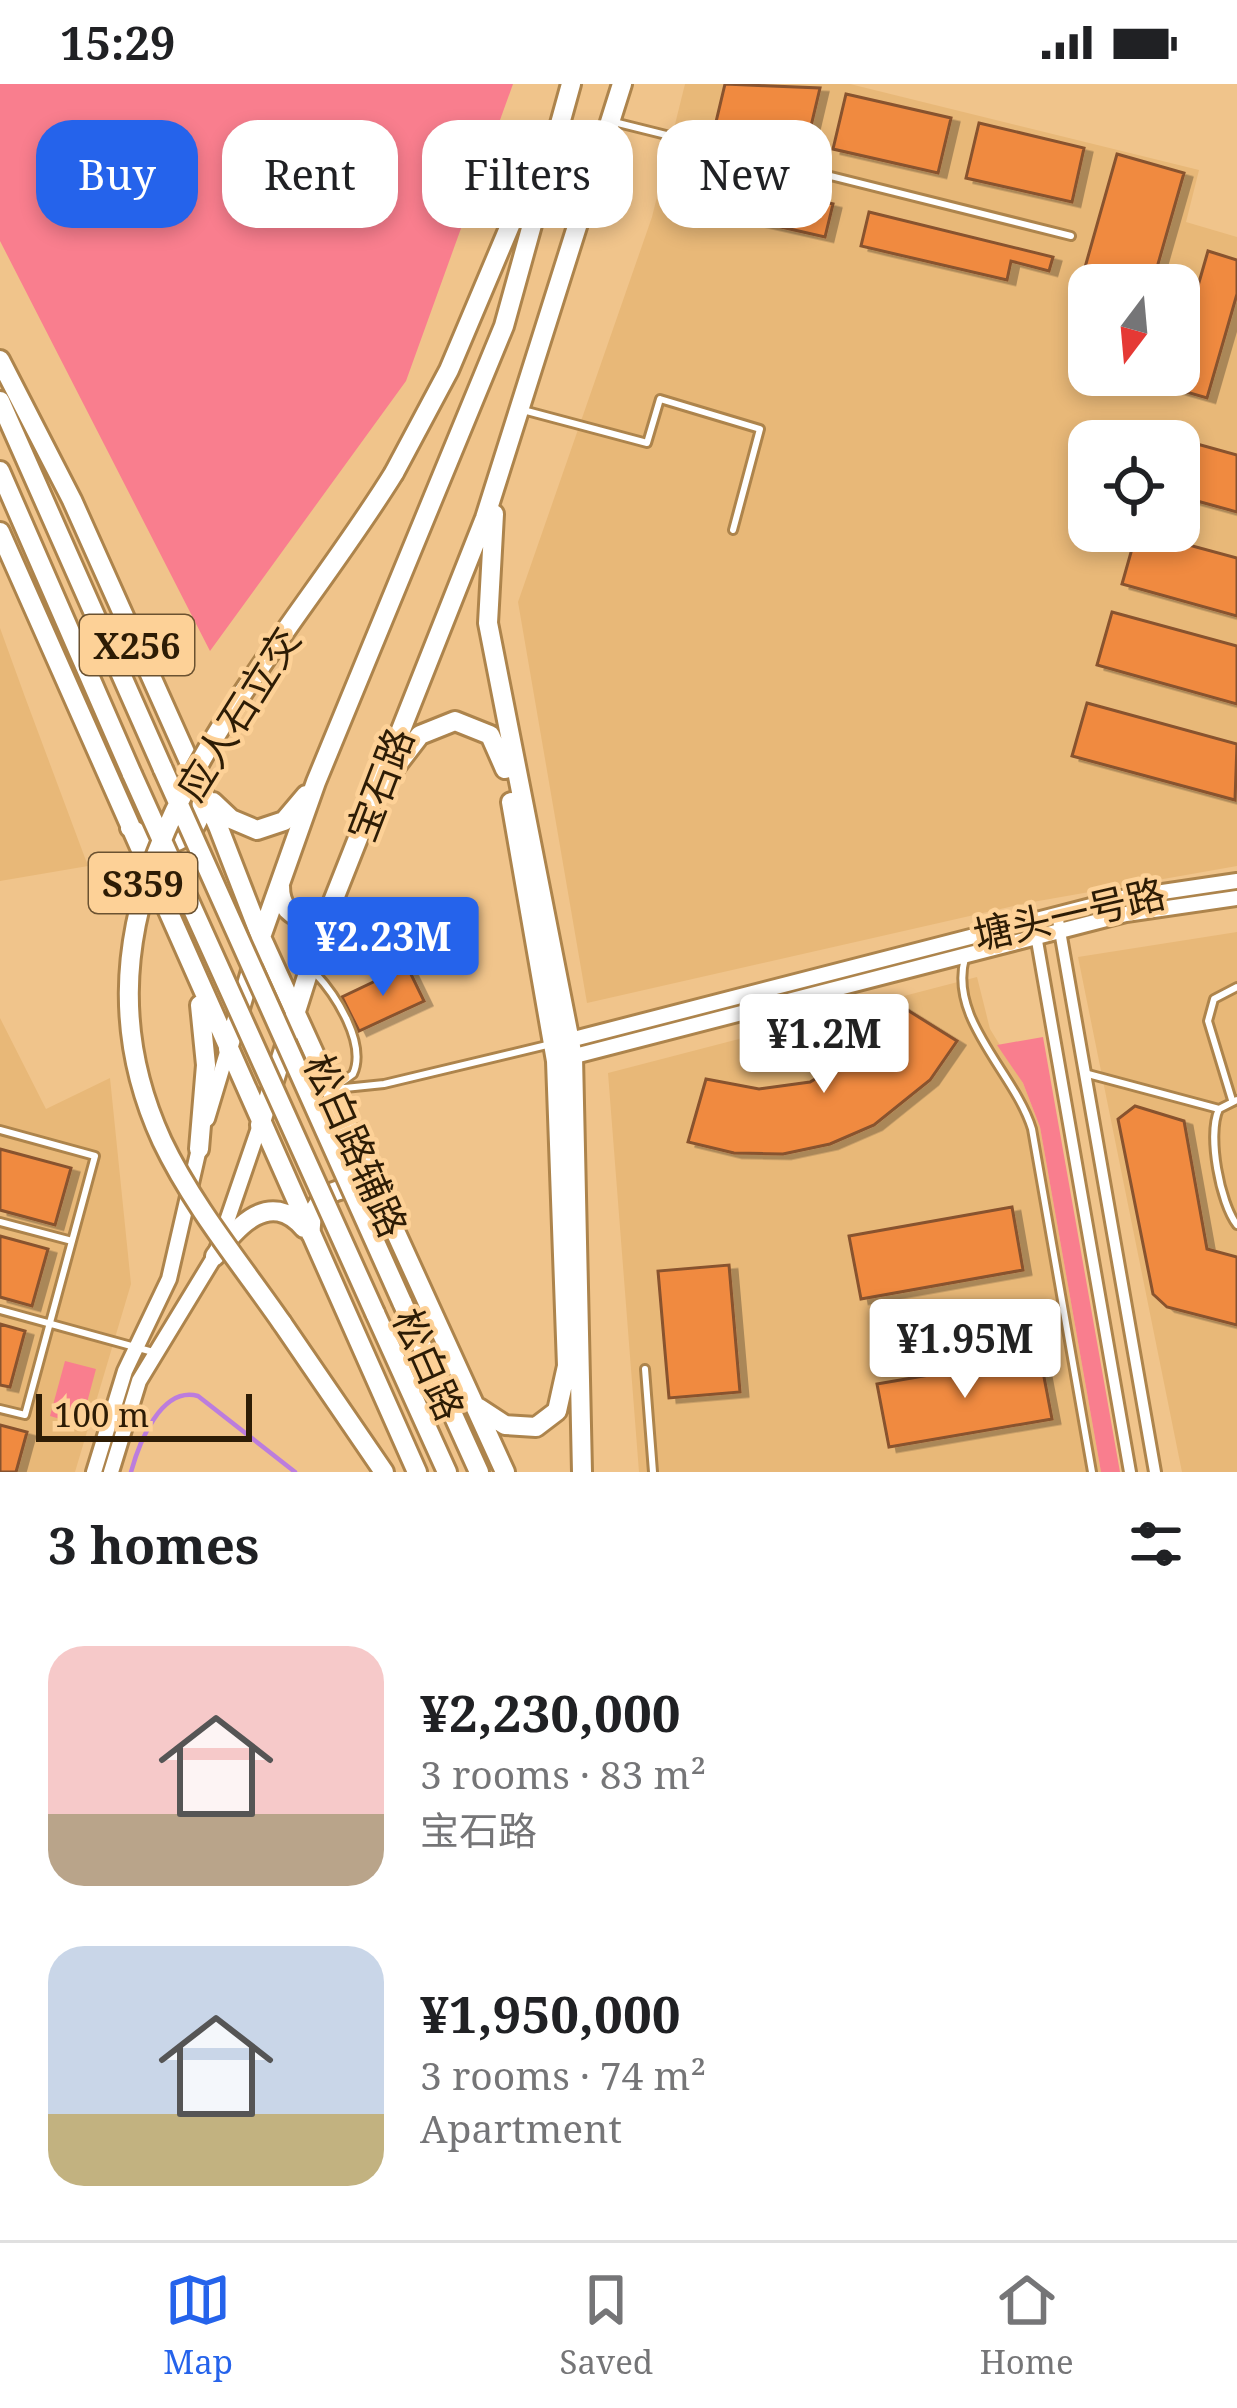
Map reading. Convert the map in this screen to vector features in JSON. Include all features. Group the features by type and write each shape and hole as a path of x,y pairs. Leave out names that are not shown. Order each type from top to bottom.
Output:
{"main road":[{"name":"应人石立交","path":"384,1472 182,1178 147,1103 129,1019 130,943 144,880 187,786 394,473 448,370 571,84"},
{"name":"宝石路","path":"228,1049 260,937 316,782 504,326 571,84"},
{"name":"宝石路","path":"611,120 622,84"},
{"name":"宝石路","path":"260,1125 333,903 459,589 577,228"},
{"name":"松白路辅路","path":"0,360 51,455 202,790 260,937 505,1472"},
{"name":"松白路","path":"0,401 479,1472"},
{"path":"503,461 489,552 488,623 564,1050 582,1472"},
{"name":"松白路","path":"0,471 447,1472"},
{"name":"松白路辅路","path":"0,532 417,1472"},
{"path":"370,809 408,749 430,727 468,723 497,744 564,1050 567,1366 562,1397 547,1422 520,1430 490,1417 474,1402"},
{"path":"202,790 230,819 257,830 284,821 316,782"},
{"path":"124,820 145,841 172,844 194,830 202,790"},
{"path":"280,881 286,909 302,918 319,916 333,903"},
{"path":"197,983 206,1065 199,1149"},
{"path":"312,1239 312,1213 328,1193 353,1187 386,1208"},
{"path":"215,1256 237,1226 263,1211 292,1216 312,1239"}],"street":[{"name":"塘头一号路","path":"564,1050 1057,914 1162,890 1237,881"},
{"name":"塘头一号路","path":"564,1050 1166,906 1237,898"},
{"path":"1057,914 1154,1472"},
{"path":"1034,920 1130,1472"},
{"name":"宝石路","path":"94,1472 137,1348 169,1279 228,1049"},
{"name":"宝石路","path":"111,1472 139,1381 215,1256 260,1125"}],"lane":[{"path":"633,126 1072,236"},
{"path":"519,409 647,442 660,398 760,429 733,530"},
{"path":"966,954 961,981 967,1008 1016,1088 1032,1129 1092,1472"},
{"path":"309,968 332,994 358,1050 353,1074 332,1089"},
{"path":"1237,987 1214,999 1208,1021 1234,1100 1219,1109 1214,1124 1227,1209 1237,1225"},
{"path":"332,1089 384,1084 564,1050"},
{"path":"1084,1073 1219,1109"},
{"path":"0,1130 95,1156 25,1415 0,1409"},
{"path":"0,1222 72,1241"},
{"path":"0,1310 158,1353"},
{"path":"645,1369 653,1472"}],"shaded area":[{"path":"0,84 513,84 500,120 422,120 422,228 461,228 406,381 210,651 0,241"},
{"path":"685,84 850,84 1199,170 1186,222 1237,237 1237,866 1027,903 587,1003 518,602 657,197 657,228 832,228 832,120 676,120"},
{"path":"0,628 25,697 88,866 0,881"},
{"path":"1237,932 1237,1472 1182,1472 1078,957"},
{"path":"977,977 990,1029 1023,1083 1040,1127 1101,1472 639,1472 608,1073"},
{"path":"0,1018 46,1109 110,1078 131,1284 75,1472 0,1472"},
{"path":"1043,1037 1120,1472 1101,1472 1040,1127 1023,1083 997,1045"},
{"path":"65,1361 96,1369 81,1425 50,1416"}],"building":[{"path":"725,84 820,88 812,120 716,120"},
{"path":"846,94 951,118 938,173 833,149"},
{"path":"979,123 1084,148 1072,202 966,178"},
{"path":"1117,154 1184,173 1158,264 1086,264"},
{"path":"869,212 1053,257 1049,271 1011,261 1007,280 861,246"},
{"path":"785,228 827,228 825,237"},
{"path":"1208,251 1237,260 1237,294 1207,398 1200,396 1200,279"},
{"path":"1200,445 1237,455 1237,512 1200,502"},
{"path":"1200,548 1237,558 1237,616 1122,584 1131,552 1200,552"},
{"path":"1112,612 1237,646 1237,704 1097,665"},
{"path":"1087,703 1237,744 1235,800 1072,756"},
{"path":"407,966 424,1001 359,1031 342,997"},
{"path":"901,1006 957,1041 930,1080 874,1125 830,1144 783,1154 734,1153 688,1142 706,1079 759,1089 810,1082 868,1048"},
{"path":"1135,1106 1184,1121 1207,1249 1237,1257 1237,1325 1167,1307 1153,1294 1118,1119"},
{"path":"0,1149 71,1168 55,1225 0,1210"},
{"path":"1012,1207 1023,1270 861,1299 849,1236"},
{"path":"0,1236 48,1249 32,1306 0,1297"},
{"path":"729,1265 740,1392 669,1398 658,1271"},
{"path":"0,1324 25,1331 10,1387 0,1385"},
{"path":"1040,1356 1052,1419 889,1447 877,1384"},
{"path":"0,1425 27,1432 16,1472 0,1472"}],"waterway":[{"path":"131,1472 154,1419 185,1395 198,1396 295,1472"}]}
